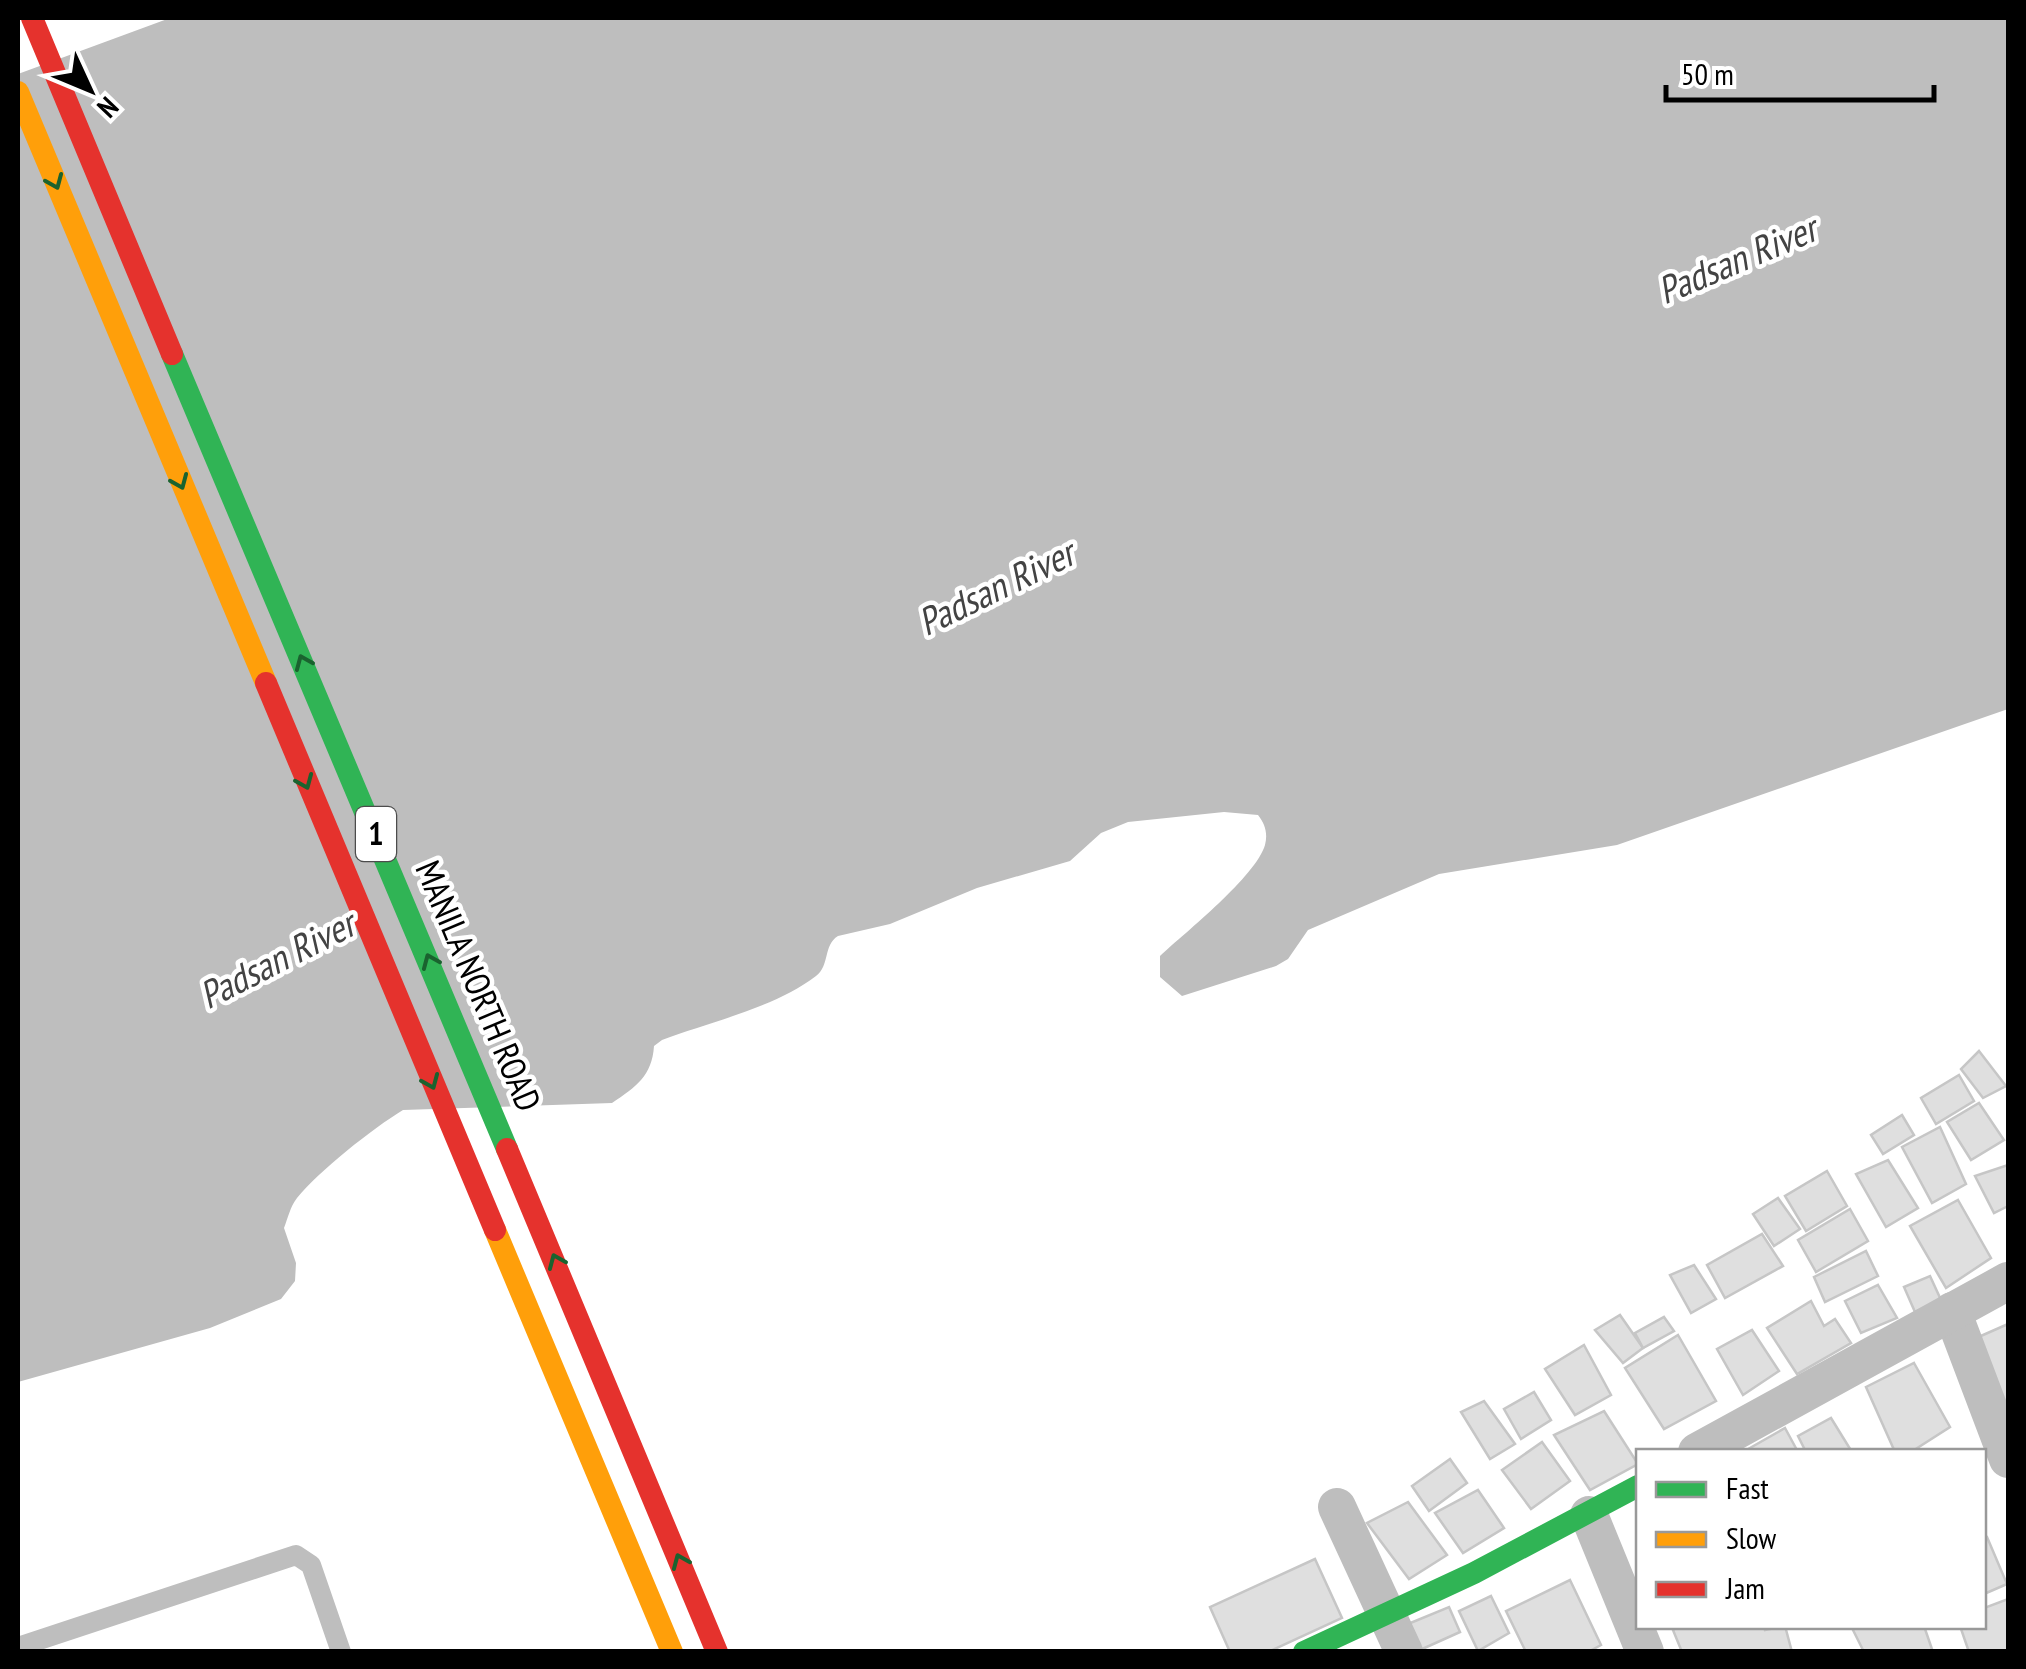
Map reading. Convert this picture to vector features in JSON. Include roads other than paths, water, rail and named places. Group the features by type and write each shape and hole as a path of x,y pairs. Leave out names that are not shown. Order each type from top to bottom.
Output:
{"main road":[{"name":"MANILA NORTH ROAD","path":"32,18 717,1652"},
{"name":"1","path":"18,92 672,1652"},
{"path":"1304,1652 1589,1515 1636,1487"}],"street":[{"path":"1702,1449 2008,1281"},
{"path":"1952,1311 2008,1459"},
{"path":"1337,1507 1404,1652"},
{"path":"1589,1515 1645,1652"}],"lane":[{"path":"18,1648 296,1555 311,1566 341,1652"}],"water":[{"name":"Padsan River","path":"170,18 2008,18 2008,709 1617,845 1439,874 1308,930 1288,959 1276,966 1182,996 1160,977 1160,956 1248,872 1265,845 1265,829 1258,815 1224,812 1128,822 1101,833 1070,861 977,888 890,924 838,936 830,945 820,972 800,987 762,1005 662,1040 654,1046 650,1065 641,1080 612,1103 403,1110 347,1151 295,1201 284,1228 296,1263 295,1281 281,1299 210,1328 18,1382 18,74"}]}
